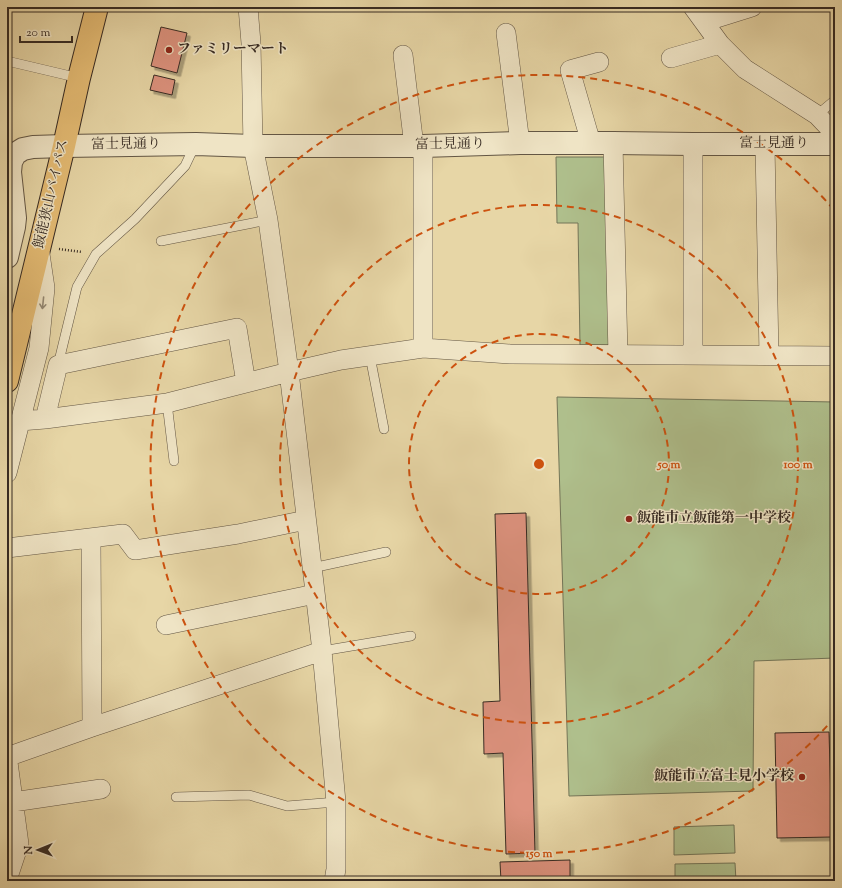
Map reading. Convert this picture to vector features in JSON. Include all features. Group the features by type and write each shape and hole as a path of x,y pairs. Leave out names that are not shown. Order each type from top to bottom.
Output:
{"highway":[{"name":"飯能狭山バイパス","path":"7,382 97,7"}],"street":[{"path":"248,7 251,43 253,146 268,220 289,372 322,650 336,802 336,869 334,881"},
{"path":"693,7 720,44 745,69 817,115 835,134"},
{"path":"704,22 752,7"},
{"path":"506,34 520,144"},
{"path":"671,58 720,44"},
{"path":"403,55 419,146 423,348"},
{"path":"591,143 570,70 599,62"},
{"name":"富士見通り","path":"9,187 11,162 15,154 23,149 33,147 196,144 253,146 419,146 591,143 765,145 835,144"},
{"path":"613,143 618,355"},
{"path":"693,144 693,356"},
{"path":"765,145 769,356"},
{"path":"7,257 14,223 9,187"},
{"path":"7,473 39,348 45,288 40,249"},
{"path":"45,419 58,365 237,328 246,383"},
{"path":"20,421 167,403 341,360 423,348 510,354 835,356"},
{"path":"7,548 123,534 135,550 238,534 306,520"},
{"path":"91,538 92,727"},
{"path":"166,625 315,594"},
{"path":"7,880 19,844 7,756 322,650"},
{"path":"13,802 101,789"}],"lane":[{"path":"7,61 79,78"},
{"path":"817,115 835,100"},
{"path":"58,365 77,287 96,254 135,219 185,166 196,144"},
{"path":"161,241 268,220"},
{"path":"370,356 384,429"},
{"path":"167,403 174,461"},
{"path":"312,568 386,552"},
{"path":"322,650 411,636"},
{"path":"176,797 249,795 287,806 336,802"}],"path":[{"path":"40,249 96,254"}],"green space":[{"path":"556,157 606,157 609,345 580,345 578,223 557,223"},
{"path":"557,397 835,402 835,658 754,661 753,791 569,796"},
{"path":"734,825 735,853 674,855 674,827"},
{"path":"735,863 736,881 675,881 675,864"}],"building":[{"name":"ファミリーマート","path":"161,27 187,33 177,73 151,66"},
{"path":"154,75 175,80 172,95 150,90"},
{"path":"526,513 535,853 506,854 503,753 484,754 483,702 500,701 495,514"},
{"path":"829,732 832,837 777,838 775,733"},
{"path":"570,860 570,881 501,881 500,862"}],"place":[{"name":"ファミリーマート","path":"169,50"},
{"name":"飯能市立飯能第一中学校","path":"629,519"},
{"name":"飯能市立富士見小学校","path":"802,777"}]}
